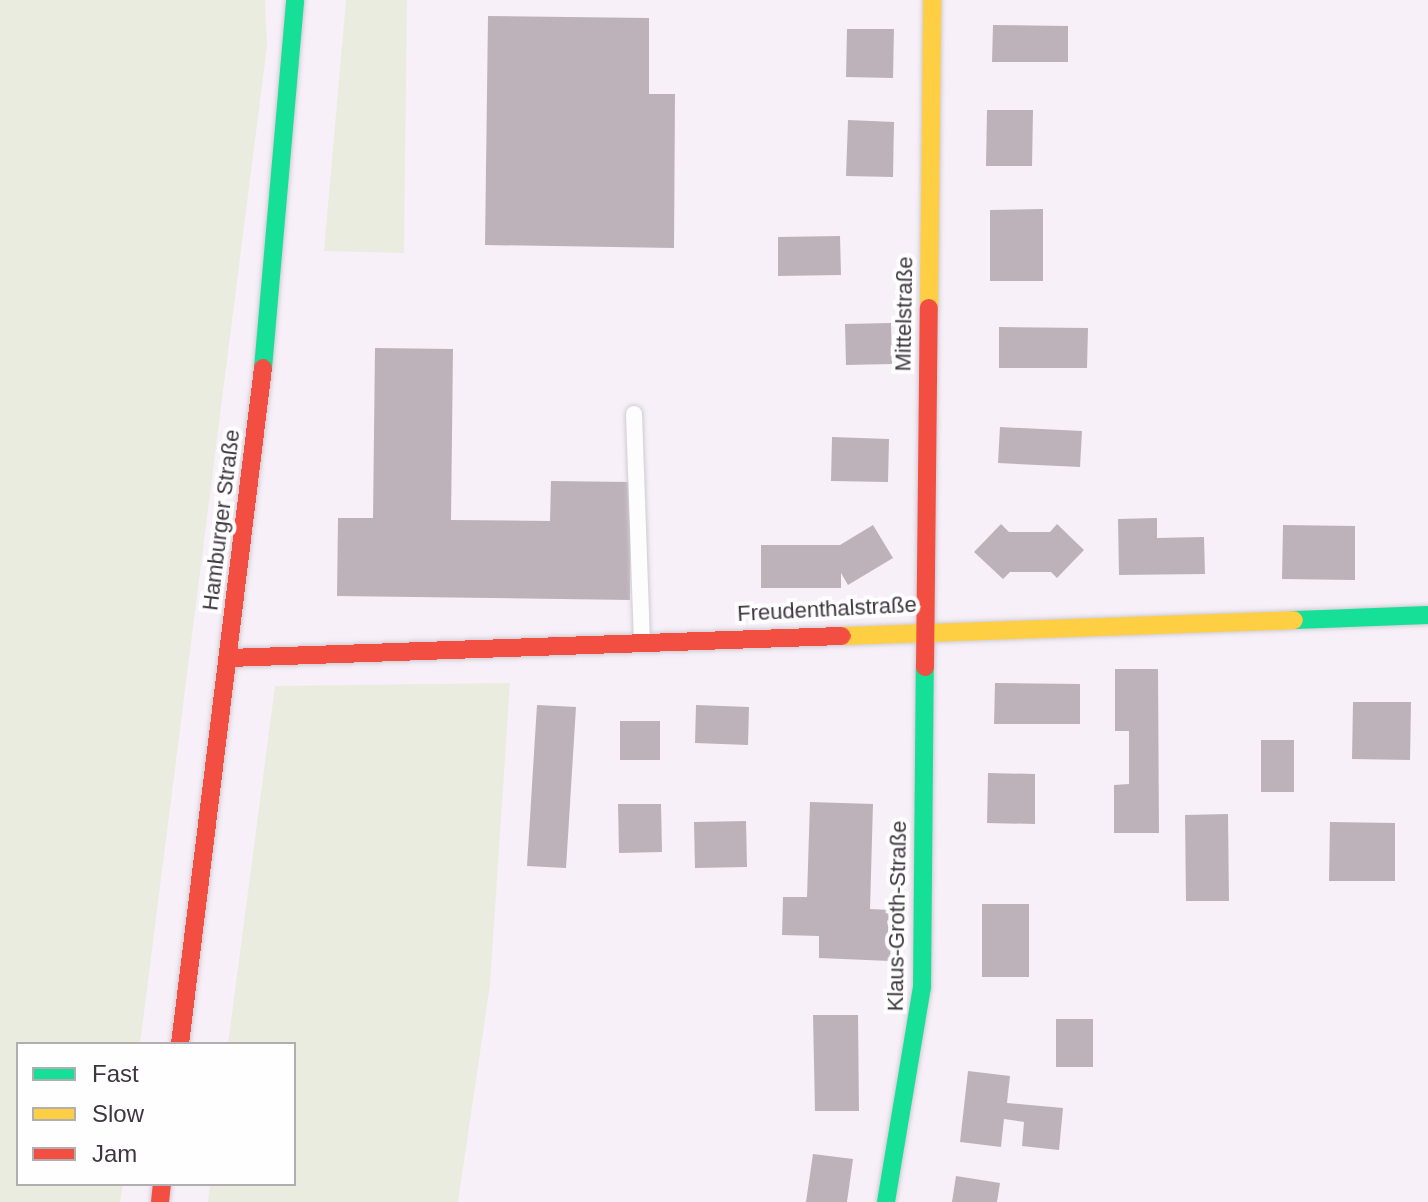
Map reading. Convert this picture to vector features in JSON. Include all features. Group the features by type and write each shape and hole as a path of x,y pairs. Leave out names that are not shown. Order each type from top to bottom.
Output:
{"street":[{"name":"Hamburger Straße","path":"180,1042 277,253 295,0"},
{"name":"Mittelstraße","path":"925,628 932,0"},
{"name":"Freudenthalstraße","path":"229,658 925,628 1428,615"},
{"name":"Klaus-Groth-Straße","path":"886,1202 922,988 925,628"}],"lane":[{"path":"634,414 642,642"}],"shaded area":[{"path":"0,0 265,0 267,46 140,1042 16,1042 16,1186 123,1186 120,1202 0,1202"},
{"path":"346,0 407,0 404,253 324,251"},
{"path":"510,683 490,985 458,1202 208,1202 210,1186 296,1186 296,1042 228,1042 275,686"}],"building":[{"path":"488,16 649,18 649,94 675,94 674,248 485,245"},
{"path":"993,25 1068,26 1068,62 992,62"},
{"path":"847,29 894,29 893,78 846,77"},
{"path":"987,110 1033,110 1032,166 986,166"},
{"path":"848,120 894,122 893,177 846,176"},
{"path":"1043,209 1043,281 990,281 990,210"},
{"path":"840,236 841,275 778,276 778,237"},
{"path":"891,323 892,364 846,365 845,324"},
{"path":"999,327 1088,328 1087,368 999,368"},
{"path":"375,348 453,349 451,520 550,521 551,481 631,482 630,600 337,596 338,518 373,518"},
{"path":"1000,427 1082,431 1080,467 998,463"},
{"path":"832,437 889,439 888,482 831,481"},
{"path":"1157,518 1157,538 1204,537 1205,574 1119,575 1118,519"},
{"path":"1001,524 1009,532 1050,532 1057,524 1084,550 1057,578 1051,572 1010,572 1003,579 974,552"},
{"path":"873,525 893,558 848,585 841,573 841,588 761,588 761,545 840,545"},
{"path":"1283,525 1355,526 1355,580 1282,579"},
{"path":"1115,669 1158,669 1159,833 1114,833 1114,785 1129,784 1129,731 1115,731"},
{"path":"995,683 1080,684 1080,724 994,724"},
{"path":"1353,702 1411,702 1410,760 1352,759"},
{"path":"537,705 576,707 566,868 527,866"},
{"path":"696,705 749,707 748,745 695,743"},
{"path":"620,721 660,721 660,760 620,760"},
{"path":"1261,740 1294,740 1294,792 1261,792"},
{"path":"988,773 1035,774 1035,824 987,823"},
{"path":"810,802 873,804 870,909 892,910 890,961 819,958 819,936 782,935 783,897 807,897"},
{"path":"618,804 661,804 662,852 619,853"},
{"path":"1228,814 1229,901 1186,901 1185,815"},
{"path":"746,821 747,867 695,868 694,822"},
{"path":"1330,822 1395,823 1395,881 1329,881"},
{"path":"982,904 1029,904 1029,977 982,977"},
{"path":"813,1015 858,1015 859,1111 815,1111"},
{"path":"1056,1019 1093,1019 1093,1067 1056,1067"},
{"path":"968,1071 1010,1076 1007,1103 1063,1108 1059,1150 1022,1146 1024,1122 1004,1119 1001,1147 960,1142"},
{"path":"813,1154 853,1159 847,1202 806,1202"},
{"path":"956,1176 1000,1183 997,1202 952,1202"}],"traffic: fast":[{"path":"263,368 295,0"},
{"path":"1294,620 1428,615"},
{"path":"886,1202 922,988 925,667"}],"traffic: slow":[{"path":"929,308 932,0"},
{"path":"842,636 1294,620"}],"traffic: jam":[{"path":"925,667 929,308"},
{"path":"180,1042 263,368"},
{"path":"229,658 842,636"},
{"path":"160,1202 162,1186"}]}
